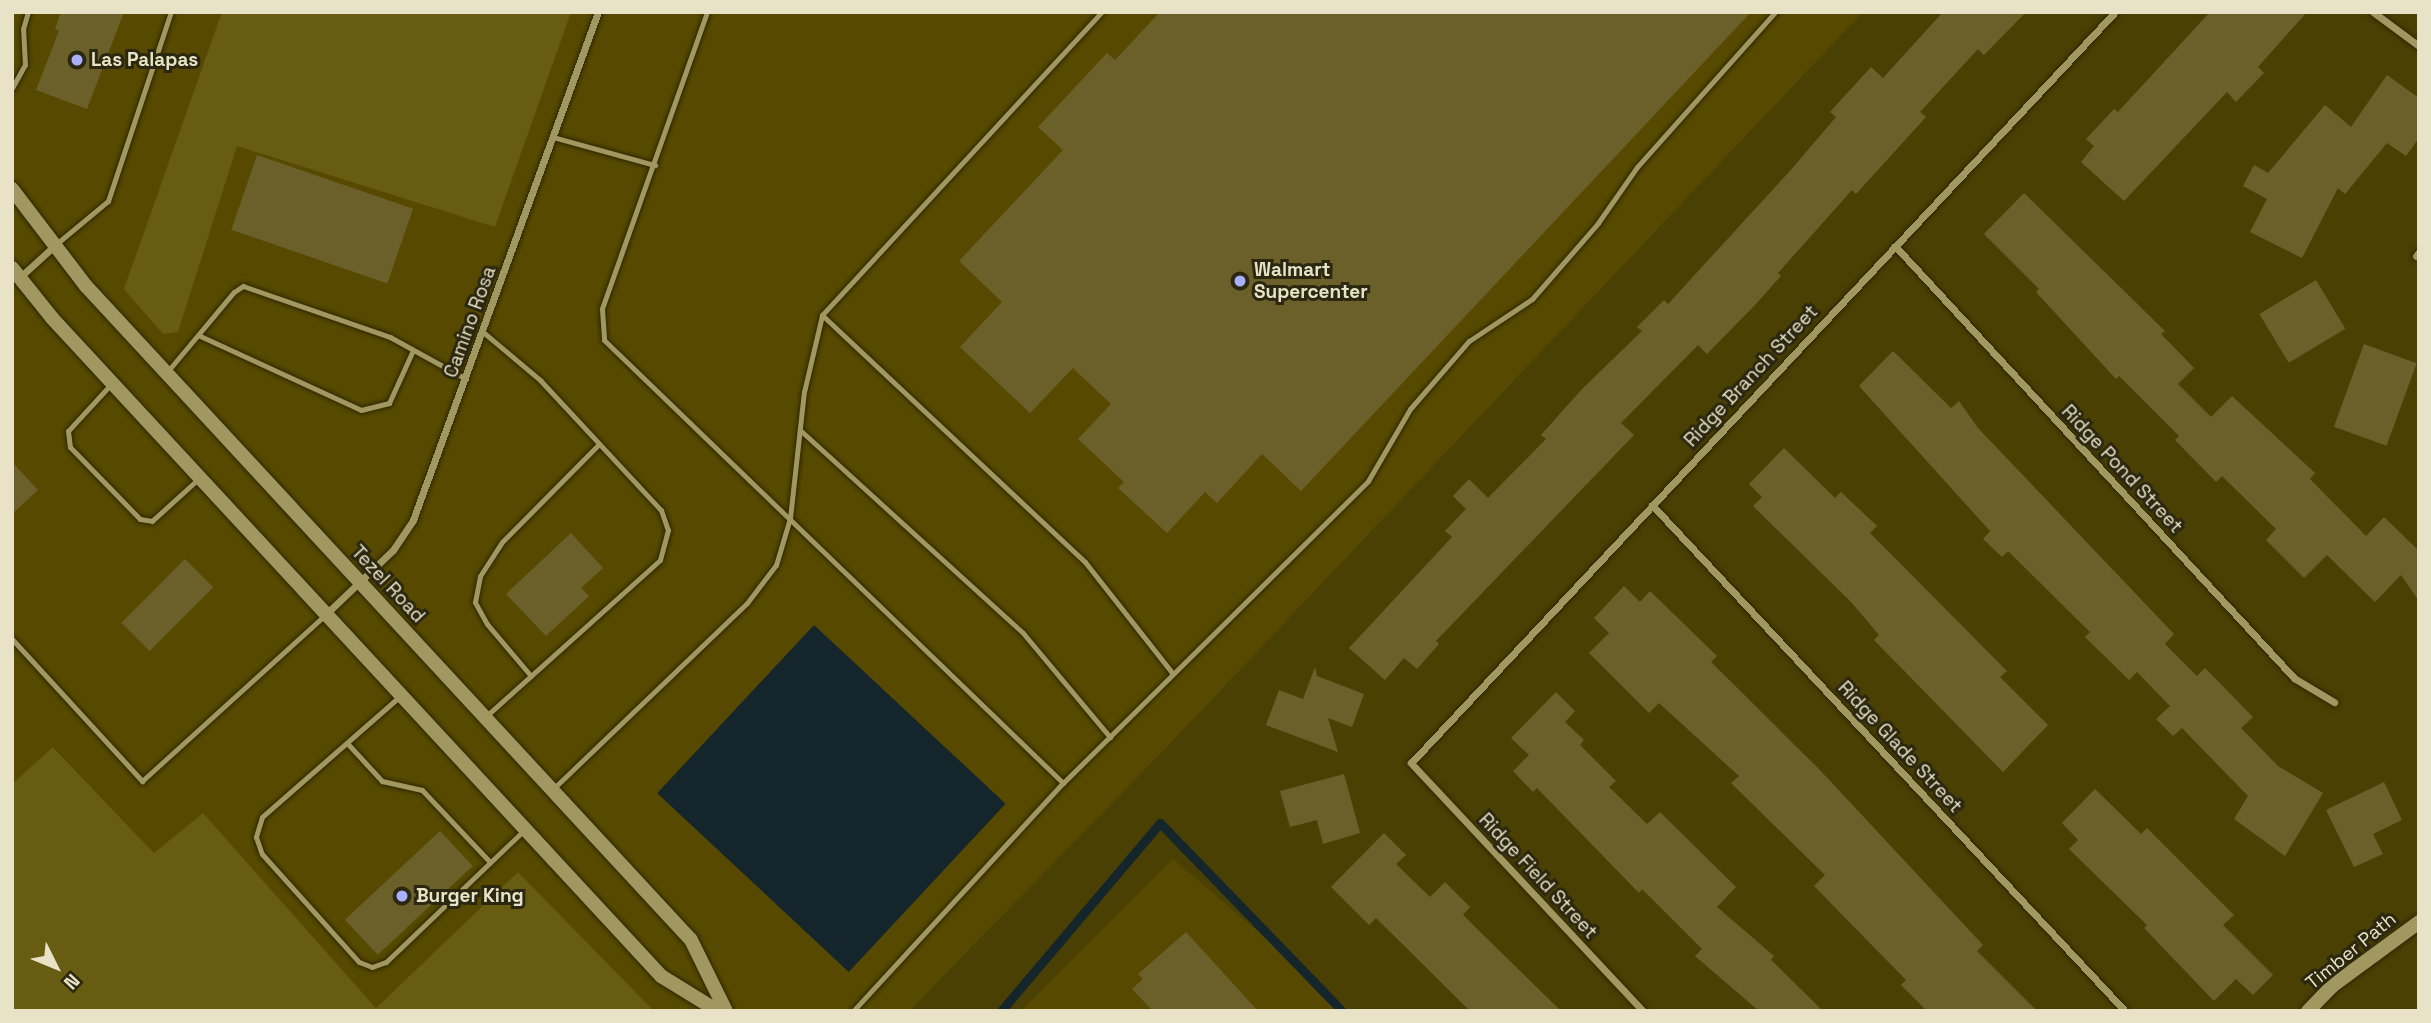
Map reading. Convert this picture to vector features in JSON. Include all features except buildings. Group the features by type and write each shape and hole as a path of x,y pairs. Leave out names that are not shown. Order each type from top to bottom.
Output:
{"main road":[{"name":"Tezel Road","path":"12,189 53,247 360,583 554,788 691,940 726,1011"},
{"path":"14,277 661,975 718,1011"},
{"name":"Timber Path","path":"2308,1011 2332,986 2419,922"}],"street":[{"name":"Camino Rosa","path":"326,614 360,583 414,520 598,12"},
{"name":"Ridge Branch Street","path":"1411,763 2115,12"},
{"path":"2373,12 2419,46"},
{"name":"Ridge Pond Street","path":"1895,246 2294,678 2334,702"},
{"path":"14,277 53,247"},
{"name":"Ridge Glade Street","path":"1652,505 2125,1011"},
{"name":"Ridge Field Street","path":"1411,763 1643,1011"}],"lane":[{"path":"12,88 25,65 23,29 28,12"},
{"path":"53,247 108,201 171,12"},
{"path":"707,12 602,309 604,340 1063,783"},
{"path":"554,788 747,603 776,565 790,517 800,430 822,316 1102,12"},
{"path":"853,1011 1063,783 1368,481 1410,409 1469,341 1532,299 1598,223 1637,167 1775,12"},
{"path":"553,137 655,165"},
{"path":"167,373 243,286 390,337 466,379"},
{"path":"822,316 1085,562 1172,674"},
{"path":"483,332 540,380 661,510 668,530 660,560 486,716"},
{"path":"198,335 360,410 389,403 413,350"},
{"path":"112,383 68,431 70,447 122,506 140,519 152,521 200,478"},
{"path":"800,430 1023,633 1110,737"},
{"path":"531,676 487,624 475,602 481,576 502,542 599,444"},
{"path":"12,639 142,781 326,614"},
{"path":"402,695 262,817 256,837 262,855 359,962 372,967 386,962 525,829"},
{"path":"347,743 382,781 422,790 490,862"}],"shaded area":[{"path":"12,12 1863,12 1162,752 909,1011 654,1011 518,872 376,1008 203,813 155,854 54,747 12,784"},
{"path":"222,12 571,12 495,227 237,146 178,332 163,334 124,289"},
{"path":"53,747 154,853 203,813 376,1008 518,872 654,1011 12,1011 12,784"},
{"path":"1173,859 1351,1011 1021,1011"}],"water":[{"path":"814,625 1006,804 849,972 657,793"}],"waterway":[{"path":"1001,1011 1160,823 1342,1011"}],"place":[{"name":"Las Palapas","path":"77,60"},
{"name":"Walmart Supercenter","path":"1240,281"},
{"name":"Burger King","path":"402,896"}]}
